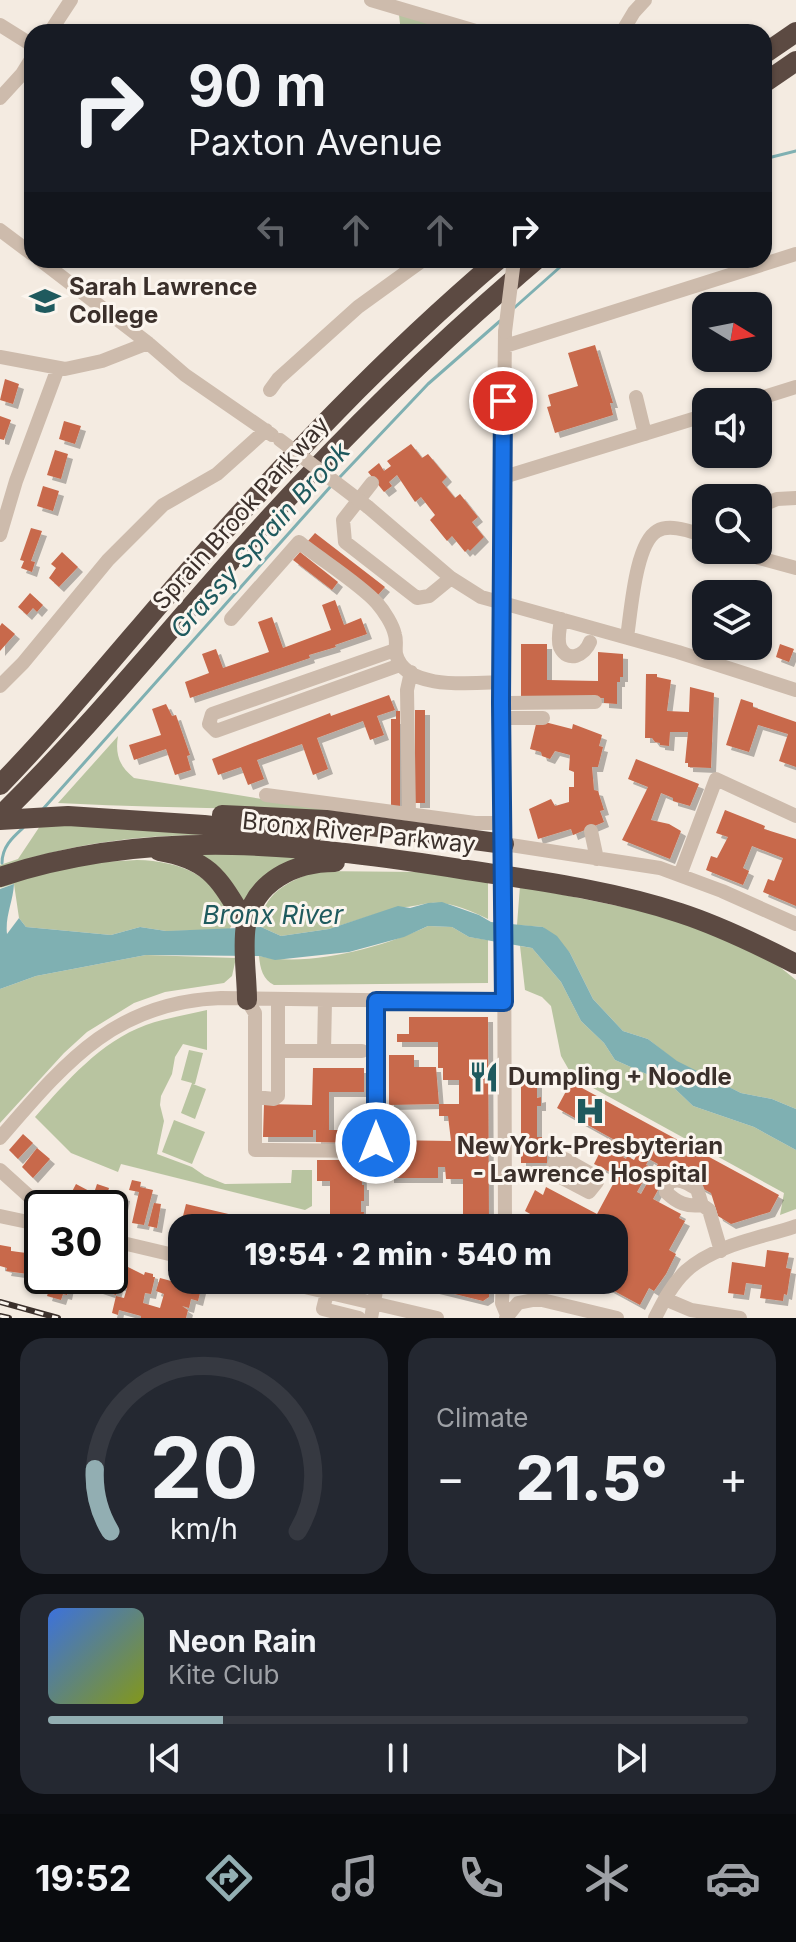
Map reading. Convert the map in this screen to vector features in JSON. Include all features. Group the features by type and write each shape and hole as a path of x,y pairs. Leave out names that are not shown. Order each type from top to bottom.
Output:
{"highway":[{"path":"772,48 796,32"},
{"path":"772,78 796,61"},
{"name":"Sprain Brook Parkway","path":"0,785 213,544 319,430 490,268"},
{"name":"Sprain Brook Parkway","path":"0,818 252,536 334,449 447,338 527,268"},
{"path":"119,818 193,815 302,818 504,851"},
{"name":"Bronx River Parkway","path":"0,818 68,816 231,827 362,843 604,883 698,908 796,953"},
{"name":"Bronx River Parkway","path":"0,877 61,859 131,847 227,844 327,851 587,890 641,902 696,918 796,964"},
{"path":"131,847 172,854 199,864 229,892 246,923 247,1000"},
{"path":"246,923 266,888 298,866 407,861"},
{"path":"770,951 796,973"}],"street":[{"path":"55,24 71,0"},
{"path":"371,0 452,24"},
{"path":"627,24 645,0"},
{"path":"0,25 24,40"},
{"path":"0,98 24,68"},
{"path":"0,230 24,248"},
{"path":"772,261 796,254"},
{"path":"50,268 185,375 280,440 368,507 451,578 481,597 627,637 796,690"},
{"path":"270,390 278,379 358,307 412,268"},
{"path":"505,1214 501,682 505,339 513,268"},
{"path":"505,339 748,268"},
{"path":"0,357 58,368 102,361 148,343"},
{"path":"0,535 16,481 58,368"},
{"path":"772,394 796,387"},
{"path":"636,397 645,434"},
{"path":"504,477 692,419"},
{"path":"0,686 23,663 108,560 163,505 217,474 266,430"},
{"path":"372,483 343,520 345,542 417,598 429,596 451,578"},
{"path":"772,501 796,498"},
{"path":"627,637 645,544 658,530 674,528 692,532"},
{"path":"231,619 299,542 376,602 396,637 395,650 405,668 409,815"},
{"path":"772,562 796,568"},
{"path":"561,619 559,645 569,656 578,656 586,651 590,642"},
{"path":"395,650 212,714 209,724 216,731 331,690 405,668 436,682 501,682"},
{"path":"326,673 331,690"},
{"path":"501,710 595,702"},
{"path":"501,710 543,718"},
{"path":"680,875 716,779 795,814"},
{"path":"266,795 324,797 409,815 503,823"},
{"path":"591,831 597,859"},
{"path":"504,851 660,868 796,924"},
{"path":"0,1138 73,1059 114,1027 166,1004 192,999 504,1002"},
{"path":"247,1000 255,1013 255,1150 376,1151 376,1001"},
{"path":"255,1097 274,1099 278,1096 278,1001"},
{"path":"324,1051 325,1001"},
{"path":"278,1051 362,1051"},
{"path":"0,1170 24,1192"},
{"path":"504,1175 551,1172"},
{"path":"702,1197 721,1251"},
{"path":"0,1216 24,1221"},
{"path":"655,1318 685,1272 721,1251 796,1226"},
{"path":"128,1244 168,1254"},
{"path":"312,1316 321,1294"},
{"path":"322,1294 323,1309 359,1318"},
{"path":"327,1294 373,1311 437,1318"},
{"path":"502,1294 506,1317"},
{"path":"524,1294 529,1299"},
{"path":"506,1317 518,1303 529,1299 549,1300 580,1313 617,1318"},
{"path":"665,1299 690,1314 740,1318"}],"green space":[{"path":"399,15 431,24 400,24"},
{"path":"118,736 119,759 134,778 335,811 58,803"},
{"path":"79,825 208,835 102,842 0,868 0,865 18,859 40,826"},
{"path":"192,852 300,855 247,909"},
{"path":"137,860 183,868 208,883 227,907 233,923 229,930 166,931 140,927 111,935 26,927 19,918 14,884 0,888 0,884 85,863"},
{"path":"317,871 419,872 488,880 488,919 453,905 431,903 398,907 329,929 281,936 261,927 266,905 278,890"},
{"path":"520,886 677,918 775,963 796,980 796,1109 772,1099 741,1093 677,1062 648,1039 623,1031 593,999 570,953 543,927 517,925"},
{"path":"428,926 452,927 469,937 488,940 488,983 274,985 265,977 260,965 259,956 300,959 345,953 390,941"},
{"path":"520,946 532,948 561,982 581,1021 604,1043 615,1060 671,1085 693,1106 754,1127 796,1150 796,1209 780,1215 784,1193 573,1077 561,1056 551,1006 542,997 525,990"},
{"path":"146,955 236,958 232,976 224,983 165,992 134,1003 87,1032 0,1123 0,989 36,976"},
{"path":"207,1010 207,1050 183,1044 161,1096 164,1121 157,1154 225,1184 291,1183 292,1170 312,1170 312,1206 305,1210 121,1164 118,1172 71,1153 35,1117 85,1064 114,1041 146,1025"},
{"path":"189,1050 203,1053 193,1084 206,1089 195,1119 181,1113 192,1083 181,1080"},
{"path":"174,1120 205,1132 192,1164 162,1152"}],"water":[{"path":"14,884 7,934 19,918 26,927 111,935 140,927 166,931 261,927 281,936 329,929 398,906 410,908 442,902 491,922 543,927 557,936 570,953 593,999 623,1031 648,1039 677,1061 741,1093 772,1099 796,1109 796,1150 754,1127 693,1106 671,1085 615,1060 604,1043 581,1021 561,982 532,948 469,937 452,927 428,926 404,937 349,952 275,960 259,956 146,955 36,976 0,989 0,889"}],"building":[{"path":"595,345 613,403 610,403 613,415 555,433 547,407 551,406 548,395 578,386 568,353"},
{"path":"5,379 19,384 13,404 0,400"},
{"path":"0,416 11,420 4,440 0,439"},
{"path":"64,421 81,426 75,444 59,439"},
{"path":"411,444 422,458 428,454 447,477 442,482 455,498 460,494 478,517 472,522 484,537 470,551 465,552 452,536 447,541 430,520 435,515 421,497 415,502 397,475 389,482 392,486 384,492 368,472 379,463 384,471 391,466 387,461"},
{"path":"55,450 68,454 61,479 47,475"},
{"path":"43,486 59,491 53,511 37,506"},
{"path":"31,528 42,531 31,561 35,562 32,572 21,568 24,561 20,560"},
{"path":"315,533 385,587 378,595 308,541"},
{"path":"62,552 78,567 59,587 49,578 56,568 51,564"},
{"path":"300,552 338,582 332,590 293,560"},
{"path":"30,593 43,605 37,612 33,608 27,615 18,607"},
{"path":"335,600 344,625 361,618 367,634 309,655 310,658 190,698 185,682 209,673 202,654 216,649 223,668 269,652 258,622 272,617 283,648 331,630 322,605"},
{"path":"2,623 15,634 0,651 0,626"},
{"path":"521,644 547,644 547,680 598,681 598,652 623,654 623,677 617,682 617,704 604,703 604,698 521,700"},
{"path":"780,644 794,649 789,662 776,657"},
{"path":"646,674 657,674 657,677 671,680 667,711 689,712 690,687 714,693 711,768 688,767 685,763 688,732 670,732 669,746 645,738"},
{"path":"389,695 395,710 377,716 384,735 370,740 363,721 317,738 328,769 313,775 302,744 257,760 264,779 248,785 241,767 218,775 212,759 330,713 331,716"},
{"path":"741,699 753,703 753,707 796,722 796,767 779,761 788,734 758,725 749,752 726,745"},
{"path":"166,704 172,716 176,715 190,755 187,756 191,770 175,775 166,749 134,760 129,745 161,735 152,709"},
{"path":"415,710 425,710 425,803 415,803"},
{"path":"396,711 400,711 400,807 391,807 391,719 396,719"},
{"path":"537,720 572,729 573,724 602,735 599,746 603,747 598,767 592,767 594,790 598,791 604,810 600,811 604,822 573,835 571,829 538,839 529,809 551,799 555,806 569,802 569,787 574,787 574,772 569,770 570,755 555,751 550,759 530,749"},
{"path":"636,759 699,784 690,806 661,793 651,820 669,824 681,831 670,859 622,840 648,787 628,779"},
{"path":"725,810 765,826 764,829 796,839 796,906 763,892 768,879 774,881 783,858 752,846 743,868 749,871 743,885 706,870 711,856 717,858 728,837 716,833"},
{"path":"409,1017 488,1017 489,1214 463,1214 463,1179 446,1179 445,1167 438,1167 438,1178 389,1178 389,1140 451,1141 448,1116 439,1116 439,1104 459,1104 459,1080 443,1080 443,1068 438,1068 438,1042 397,1042 397,1034 409,1034"},
{"path":"389,1055 414,1055 414,1067 436,1067 439,1104 389,1105"},
{"path":"313,1068 364,1068 364,1092 329,1092 329,1130 362,1130 362,1143 316,1142 316,1130 313,1130 313,1137 263,1137 264,1104 312,1105"},
{"path":"521,1073 537,1073 537,1098 541,1097 541,1106 537,1106 537,1137 542,1137 542,1146 547,1146 547,1163 521,1163"},
{"path":"571,1082 779,1195 770,1212 731,1224 718,1216 711,1193 669,1170 653,1199 681,1214 679,1218 685,1221 669,1250 676,1254 666,1274 654,1291 649,1288 640,1305 620,1294 628,1294 628,1214 597,1214 619,1173 614,1174 594,1164 607,1138 628,1149 623,1157 626,1159 627,1156 634,1160 638,1153 557,1108","holes":["649,1159 658,1164 641,1194 637,1192 651,1167 646,1165"]},
{"path":"23,1134 33,1143 18,1159 9,1150"},
{"path":"37,1148 50,1159 33,1178 22,1167"},
{"path":"317,1160 361,1160 364,1201 361,1201 361,1212 364,1214 330,1214 330,1181 317,1181"},
{"path":"132,1180 141,1182 140,1187 153,1190 144,1225 132,1223 139,1192 129,1190"},
{"path":"76,1184 87,1190 73,1190"},
{"path":"97,1184 109,1188 108,1190 95,1190"},
{"path":"546,1187 597,1214 530,1214 525,1211 535,1190 543,1195"},
{"path":"154,1203 161,1204 157,1228 148,1226"},
{"path":"186,1204 229,1214 184,1214"},
{"path":"0,1245 24,1253 24,1274 6,1271 7,1268 0,1266"},
{"path":"767,1250 789,1253 786,1268 791,1269 787,1295 784,1294 783,1301 760,1298 762,1285 746,1283 744,1295 728,1293 732,1262 765,1267"},
{"path":"128,1267 155,1277 151,1294 145,1293 143,1303 160,1308 164,1294 156,1291 160,1278 168,1280 168,1294 200,1294 198,1301 191,1299 189,1308 182,1306 188,1310 186,1318 141,1318 119,1310 118,1315 112,1313 116,1296 124,1298 128,1294"},
{"path":"48,1294 63,1294 61,1300"},
{"path":"455,1294 489,1294 483,1301"}],"waterway":[{"name":"Grassy Sprain Brook","path":"772,157 796,151"},
{"name":"Grassy Sprain Brook","path":"514,308 559,268"},
{"name":"Grassy Sprain Brook","path":"339,478 428,384 500,321"},
{"name":"Grassy Sprain Brook","path":"43,809 331,486"},
{"name":"Grassy Sprain Brook","path":"2,863 6,848 23,828"}],"railway":[{"path":"0,1302 58,1318"},
{"path":"0,1316 9,1318"}],"place":[{"name":"Sarah Lawrence College","path":"45,301"},
{"name":"Dumpling + Noodle","path":"484,1077"},
{"name":"NewYork-Presbyterian - Lawrence Hospital","path":"590,1111"}],"route":[{"path":"376,1143 376,1001 504,1002 501,754 503,401"}],"water label":[{"name":"Bronx River","path":"273,915"}]}
